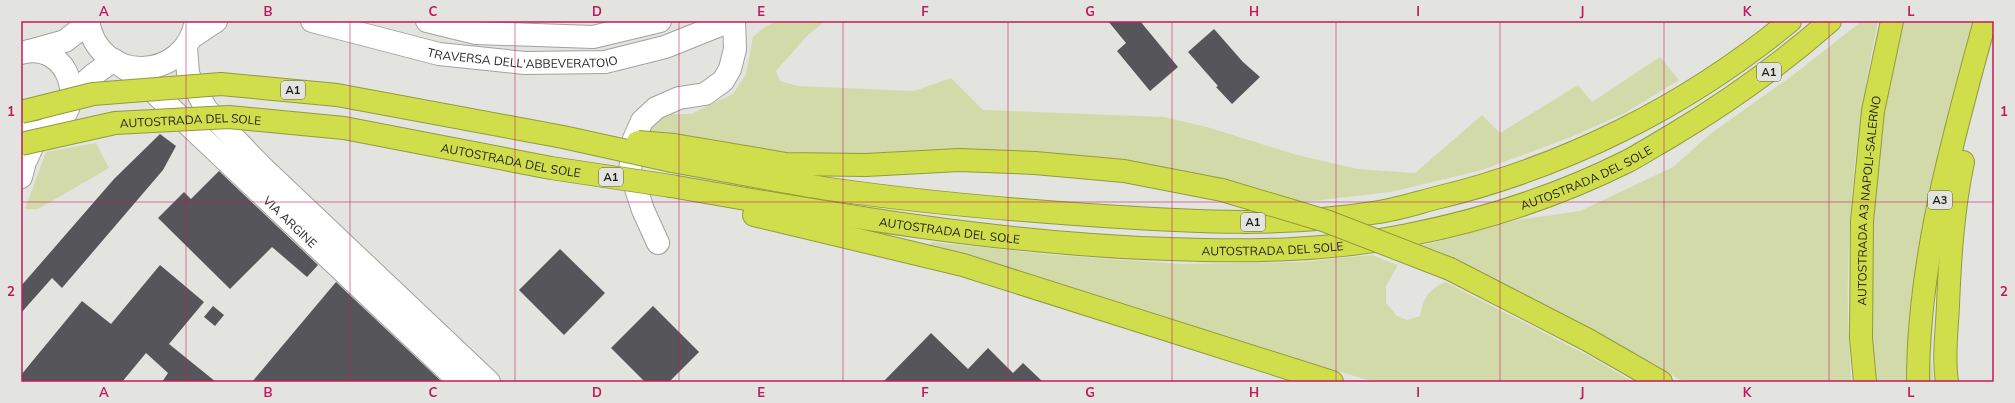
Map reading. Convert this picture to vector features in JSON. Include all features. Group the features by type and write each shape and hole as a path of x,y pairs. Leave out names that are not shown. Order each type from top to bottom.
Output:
{"highway":[{"name":"AUTOSTRADA DEL SOLE","path":"673,153 827,188 930,202 1021,211 1225,223 1300,221 1380,212 1461,192 1534,170 1608,138 1690,93 1753,51 1790,21"},
{"name":"AUTOSTRADA DEL SOLE","path":"22,158 115,123 229,117 344,128 551,168 669,193 788,207 1011,238 1128,248 1247,252 1322,247 1406,236 1486,216 1561,190 1629,160 1704,116 1764,76 1830,21"},
{"name":"AUTOSTRADA A3 NAPOLI-SALERNO","path":"1865,382 1861,338 1862,221 1873,111 1892,21"},
{"name":"A3","path":"1918,382 1918,358 1926,271 1953,142 1985,21"},
{"path":"1947,382 1946,337 1954,211 1967,145 1994,38"},
{"name":"A1","path":"21,112 93,94 221,84 337,94 563,137 673,153"},
{"path":"673,153 786,164 866,165 959,160 1035,163 1124,171 1222,190 1326,221 1450,269 1588,340 1661,382"},
{"path":"669,193 963,265 1332,382"}],"street":[{"path":"71,94 93,75 117,62 137,69 155,67 172,60 191,35 216,21"},
{"name":"TRAVERSA DELL'ABBEVERATOIO","path":"312,21 438,54 524,63 605,62 665,47 730,21"},
{"name":"TRAVERSA DELL'ABBEVERATOIO","path":"427,21 476,33 593,37 660,21"},
{"path":"658,243 643,210 630,170 634,139 642,120 656,108 679,98 705,94 723,81 730,69 735,49 734,21"},
{"path":"23,52 65,41 88,22"},
{"name":"VIA ARGINE","path":"88,22 94,40 104,54 140,79 460,382"},
{"name":"VIA ARGINE","path":"191,35 188,74 206,109 262,167 489,382"},
{"path":"22,158 30,131 52,127 63,118 70,102 72,88 68,74 60,63 48,55 23,52"}],"green space":[{"path":"776,21 825,21 807,36 776,71 780,81 798,86 914,91 951,78 983,110 1164,117 1207,127 1297,155 1358,169 1415,173 1482,115 1500,133 1578,85 1592,102 1660,57 1679,80 1625,113 1571,137 1482,170 1391,192 1294,203 1275,196 883,159 774,151 648,132 649,127 657,119 668,114 691,114 733,94 746,74 753,37 762,29"},
{"path":"1862,21 1878,21 1861,117 1853,182 1848,292 1851,382 1683,382 1655,364 1515,289 1421,246 1516,220 1580,211 1673,167 1710,134 1793,75"},
{"path":"1902,21 1977,21 1913,294 1907,382 1875,382 1870,297 1873,207 1886,93"},
{"path":"96,143 109,168 38,209 25,209 46,152"},
{"path":"932,242 1055,255 1181,264 1302,262 1372,255 1398,265 1386,286 1386,303 1397,316 1407,320 1420,316 1427,295 1434,288 1445,282 1593,358 1633,382 1374,382 933,248 930,245"},
{"path":"1933,319 1931,360 1934,382 1926,382 1928,341"}],"building":[{"path":"1108,21 1140,21 1178,67 1150,91 1117,51 1126,43"},
{"path":"1214,29 1243,62 1260,77 1232,104 1216,87 1218,86 1188,52"},
{"path":"160,134 176,146 163,170 62,288 52,278 21,313 21,286 114,179"},
{"path":"219,171 318,265 307,277 272,247 230,289 158,218 184,192 191,199"},
{"path":"560,249 605,293 564,335 519,290"},
{"path":"160,265 204,302 169,344 216,382 162,382 168,373 146,353 122,382 21,382 21,375 82,301 111,324"},
{"path":"336,282 442,382 252,382"},
{"path":"213,306 224,315 215,326 204,317"},
{"path":"653,306 699,352 669,382 645,382 611,348"},
{"path":"931,333 968,369 988,348 1013,373 1023,363 1043,382 883,382"}]}
